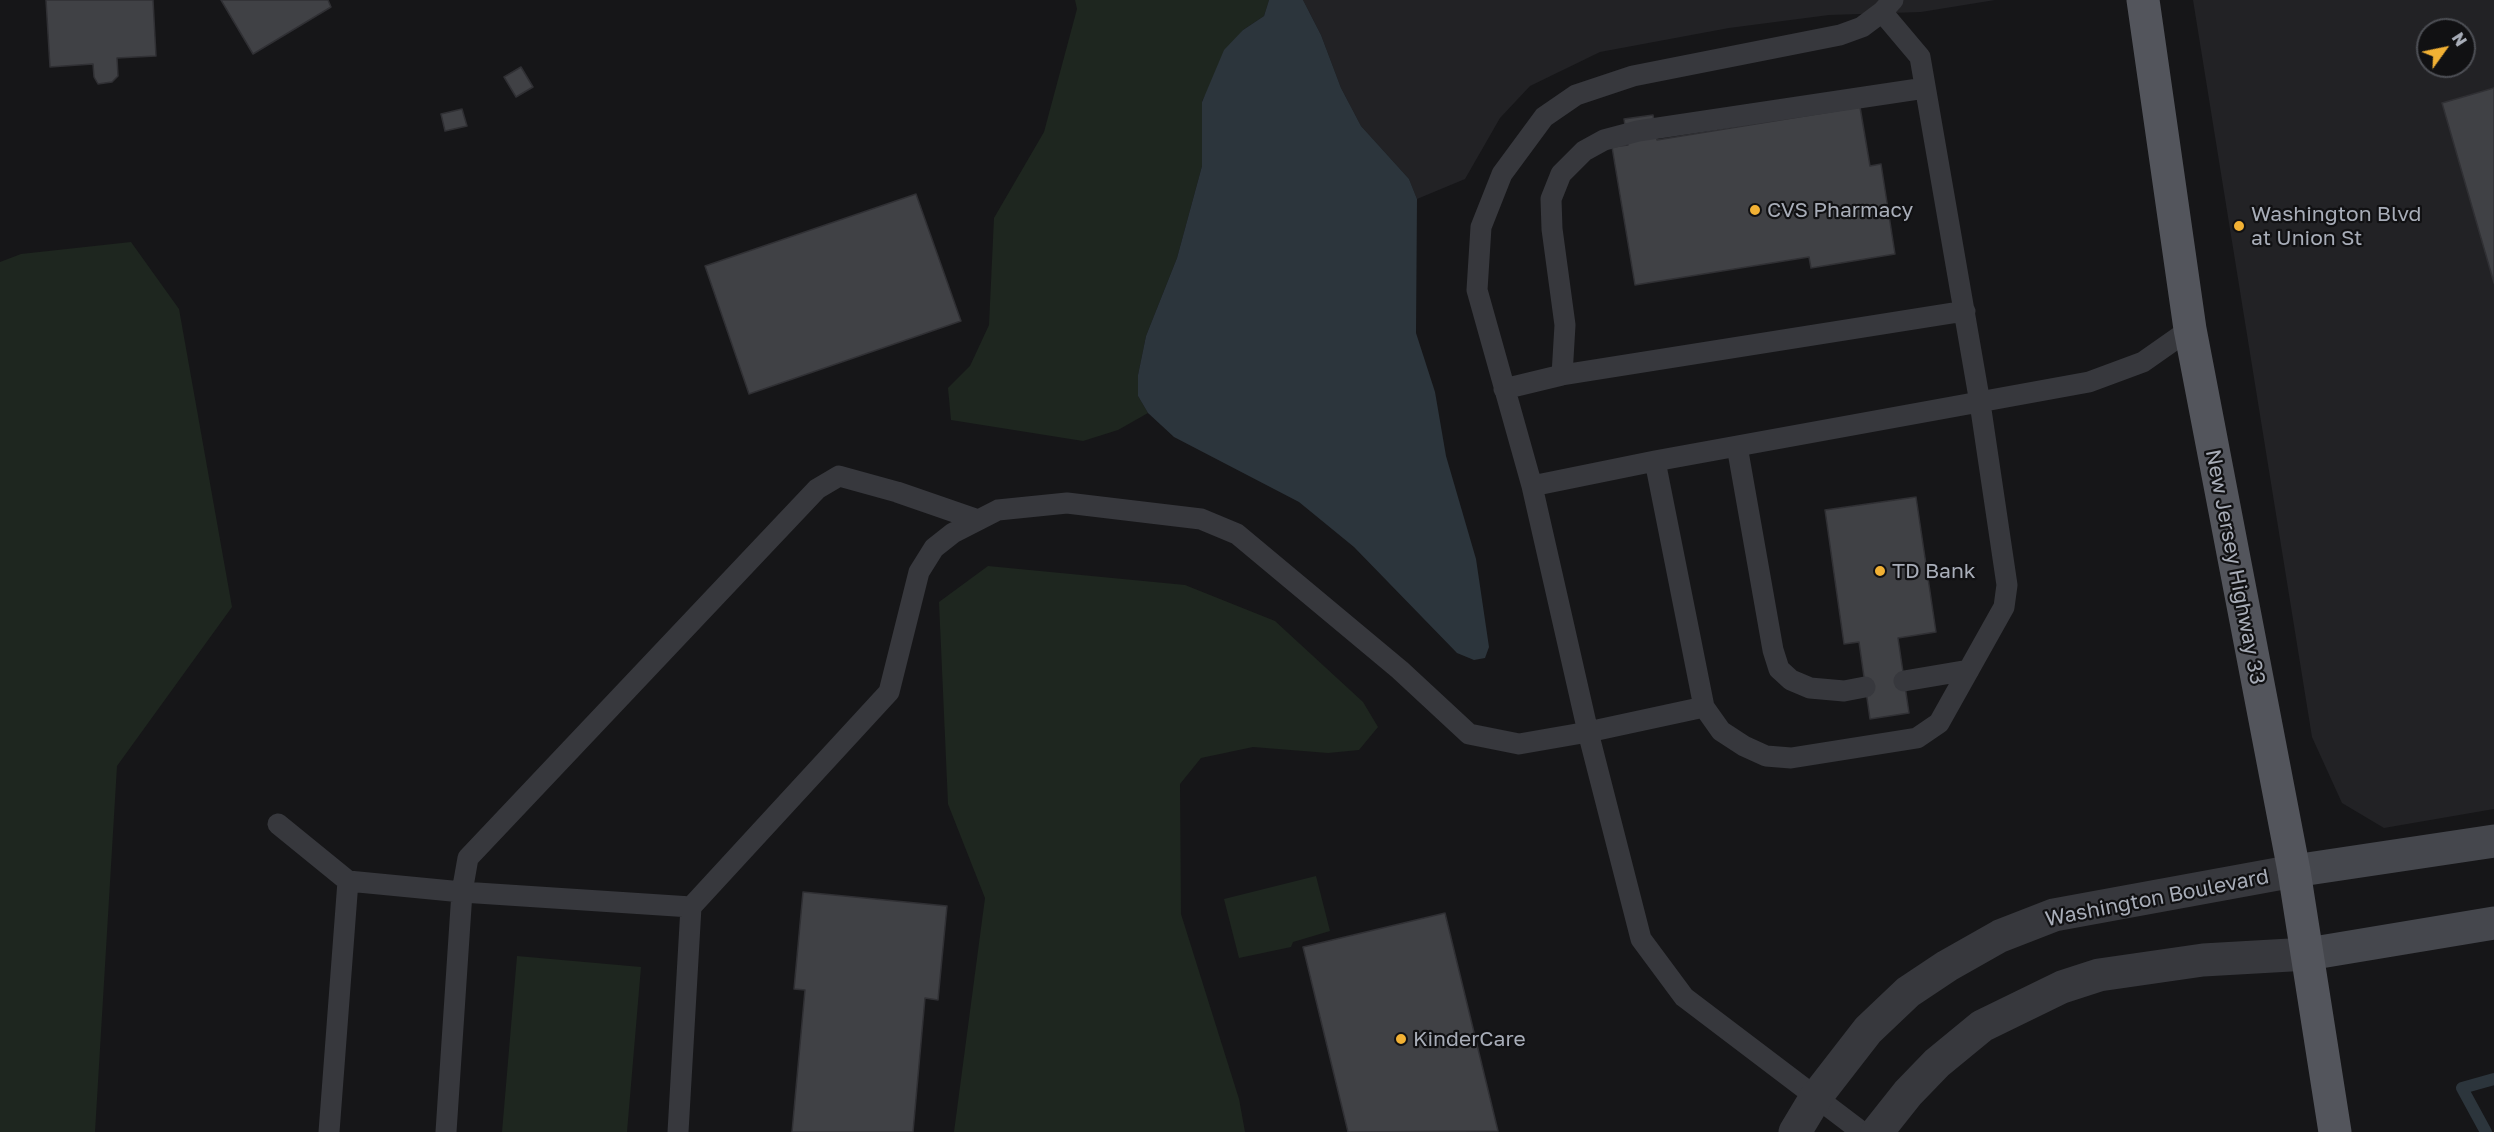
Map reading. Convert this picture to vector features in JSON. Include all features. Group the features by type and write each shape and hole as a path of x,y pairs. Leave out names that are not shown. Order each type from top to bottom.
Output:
{"main road":[{"name":"New Jersey Highway 33","path":"2143,0 2190,329 2294,871 2335,1132"}],"street":[{"name":"Washington Boulevard","path":"1795,1132 1815,1097 1868,1030 1908,992 1947,966 2000,936 2054,915 2294,871 2494,841"},
{"path":"1876,1132 1908,1093 1937,1063 1982,1026 2062,987 2099,975 2204,960 2308,954 2494,923"}],"lane":[{"path":"1654,461 1704,707 1721,731 1744,746 1766,756 1791,758 1917,738 1939,723 2004,607 2007,585 1965,311 1920,57 1888,6 1862,27 1840,35 1633,75 1576,95 1544,117 1502,174 1481,227 1477,290 1532,486 1588,732 1641,939 1684,997 1862,1132"},
{"path":"1562,375 1565,325 1552,229 1551,199 1561,174 1584,151 1604,140 1638,131 1925,88"},
{"path":"1504,390 1562,375 1965,311"},
{"path":"1532,486 1654,461 2089,382 2143,362 2190,329"},
{"path":"1737,446 1773,650 1779,669 1791,680 1810,688 1844,691 1865,687"},
{"path":"446,1132 462,892 468,858 817,489 839,476 897,492 978,520"},
{"path":"678,1132 691,907 889,692 919,572 934,548 953,533 998,510 1067,503 1201,519 1237,534 1400,670 1469,734 1519,744 1704,707"},
{"path":"1904,681 1969,670"},
{"path":"278,824 348,881 462,892 691,907"},
{"path":"329,1132 348,881"}],"shaded area":[{"path":"1075,0 1269,0 1264,16 1243,30 1202,101 1202,166 1177,258 1146,336 1138,375 1138,396 1148,413 1118,430 1083,441 951,420 948,388 970,366 989,325 994,218 1044,132 1077,9"},
{"path":"1269,0 1303,0 1321,35 1341,88 1361,126 1409,179 1417,199 1416,333 1435,392 1446,456 1476,559 1489,647 1485,658 1474,660 1457,653 1354,547 1299,502 1174,437 1148,413 1138,396 1138,375 1146,336 1177,258 1202,166 1202,102 1224,50 1243,30 1264,16"},
{"path":"1303,0 1995,0 1921,12 1829,15 1729,28 1600,52 1530,86 1500,118 1465,179 1417,199 1409,179 1361,126 1341,88 1321,35"},
{"path":"2193,0 2494,0 2494,809 2384,828 2342,803 2312,737"},
{"path":"131,242 179,309 232,607 117,766 95,1132 0,1132 0,262 21,254"},
{"path":"988,566 1185,585 1275,621 1363,702 1378,727 1359,750 1328,753 1253,747 1201,758 1180,784 1181,914 1239,1099 1245,1132 954,1132 985,898 948,804 939,602"},
{"path":"1316,876 1330,931 1293,942 1291,947 1239,958 1224,899"},
{"path":"517,956 641,967 627,1132 502,1132"}],"building":[{"path":"46,0 153,0 156,56 117,58 118,76 112,82 98,84 94,77 93,64 50,67"},
{"path":"221,0 328,0 331,7 253,54"},
{"path":"521,67 533,87 516,97 504,77"},
{"path":"2494,88 2494,283 2442,103"},
{"name":"CVS Pharmacy","path":"1860,107 1870,166 1881,164 1895,254 1811,268 1809,257 1635,285 1612,147 1628,145 1624,119 1653,115 1657,140"},
{"path":"462,109 467,126 445,131 441,114"},
{"path":"916,194 961,321 749,394 705,266"},
{"name":"TD Bank","path":"1916,497 1936,632 1898,638 1909,713 1870,719 1859,642 1844,644 1825,510"},
{"path":"803,892 947,906 938,1000 925,998 913,1132 792,1132 805,990 794,989"},
{"name":"KinderCare","path":"1445,913 1498,1131 1348,1132 1303,947"}],"waterway":[{"path":"2486,1132 2462,1088 2494,1079"}],"place":[{"name":"CVS Pharmacy","path":"1755,210"},
{"name":"Washington Blvd at Union St","path":"2239,226"},
{"name":"TD Bank","path":"1880,571"},
{"name":"KinderCare","path":"1401,1039"}]}
